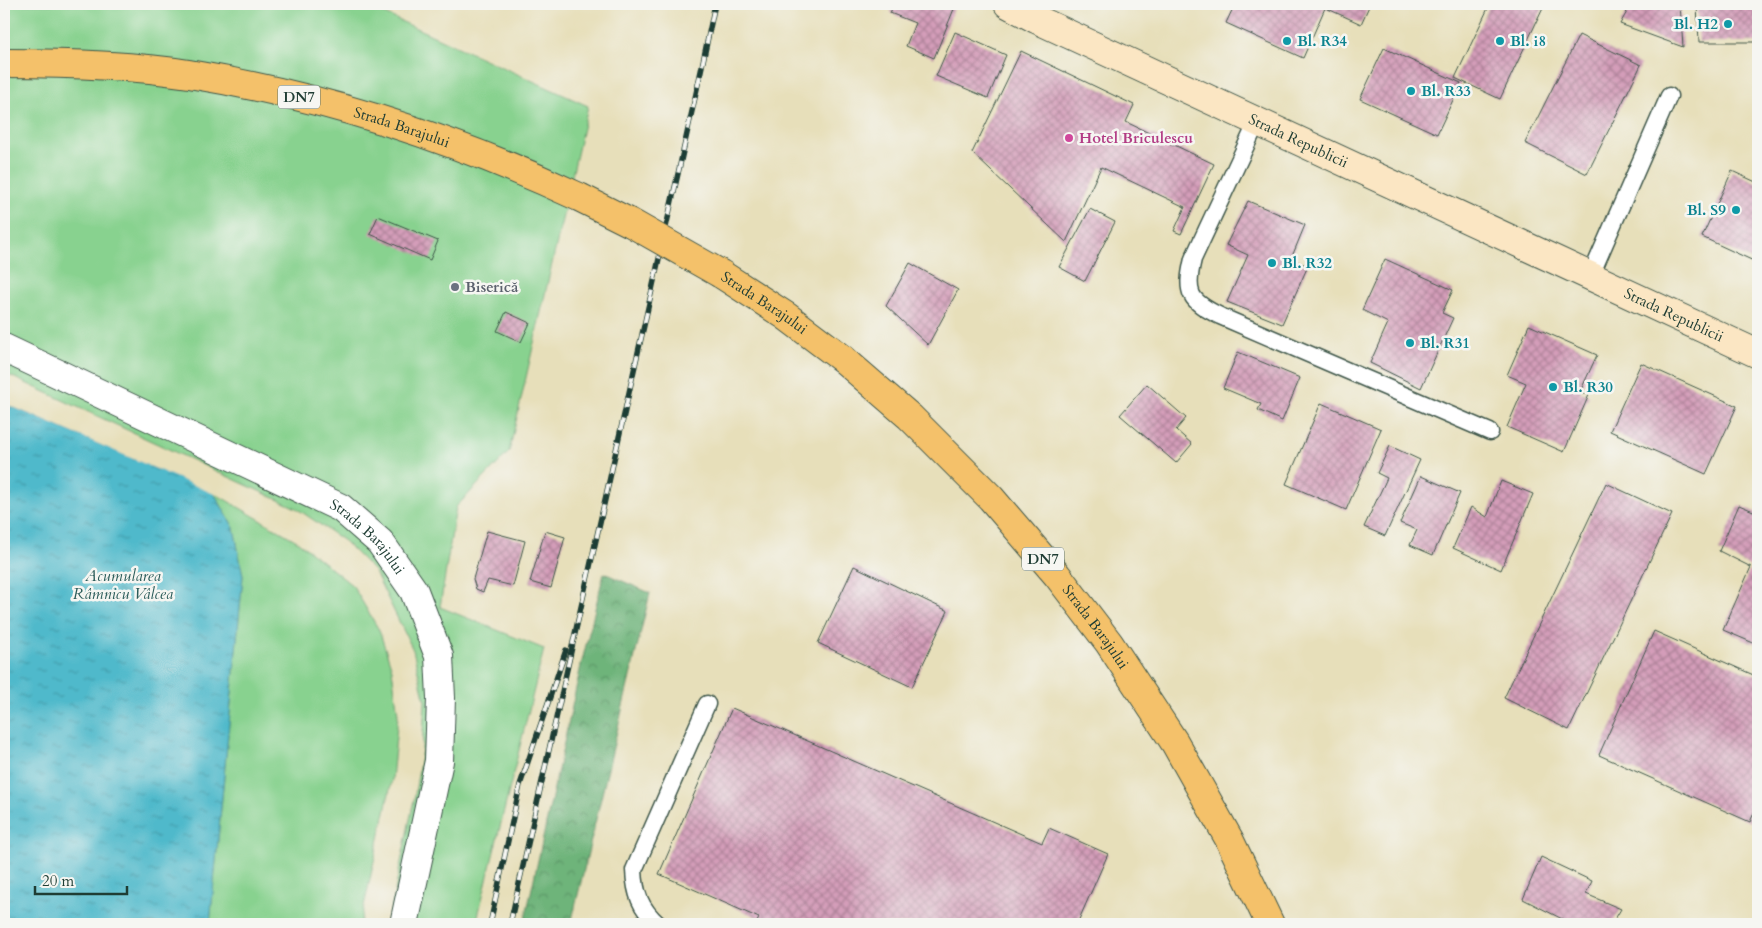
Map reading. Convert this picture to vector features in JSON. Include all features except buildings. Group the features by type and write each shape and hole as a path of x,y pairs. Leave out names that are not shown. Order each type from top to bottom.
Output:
{"highway":[{"name":"Strada Barajului","path":"4,62 115,67 188,74 260,88 335,106 401,125 528,173 632,223 721,274 786,316 844,359 910,417 991,498 1057,575 1109,643 1175,744 1229,839 1270,924"}],"main road":[{"name":"Strada Republicii","path":"1008,4 1040,11 1257,122 1758,354"}],"street":[{"name":"Strada Barajului","path":"4,348 341,508 380,542 414,591 439,656 441,698 439,761 404,924"}],"lane":[{"path":"1591,276 1669,96"},
{"path":"1257,122 1193,259 1190,275 1192,297 1200,307 1490,432"},
{"path":"658,924 640,904 635,886 634,870 707,704"}],"green space":[{"path":"4,4 363,4 588,106 509,452 456,507 440,607 544,649 476,924 388,924 414,800 422,749 425,701 413,650 375,572 344,541 296,508 4,373"},
{"path":"214,493 297,541 353,586 379,630 392,669 398,715 392,780 360,924 210,924 243,576 234,528"},
{"path":"604,573 650,593 571,924 524,924 582,661"}],"water":[{"name":"Acumularea Râmnicu Vâlcea","path":"4,403 214,493 234,528 243,576 210,924 4,924"}],"pier":[{"path":"4,401 215,491 219,496 4,403"}],"railway":[{"path":"510,924 715,4"},
{"path":"490,924 520,785 566,650"}],"place":[{"name":"Bl. H2","path":"1728,24"},
{"name":"Bl. R34","path":"1287,41"},
{"name":"Bl. i8","path":"1500,41"},
{"name":"Bl. R33","path":"1411,91"},
{"name":"Hotel Briculescu","path":"1069,138"},
{"name":"Bl. S9","path":"1736,210"},
{"name":"Bl. R32","path":"1272,263"},
{"name":"Biserică","path":"455,287"},
{"name":"Bl. R31","path":"1410,343"},
{"name":"Bl. R30","path":"1553,387"}]}
